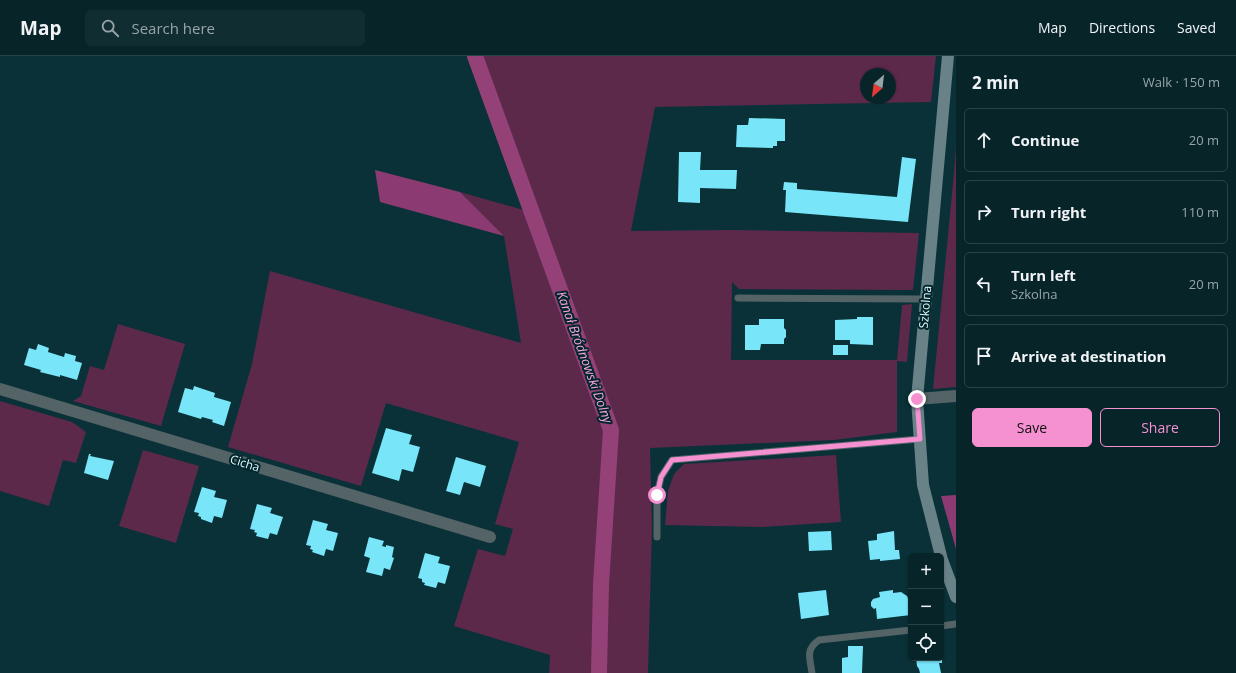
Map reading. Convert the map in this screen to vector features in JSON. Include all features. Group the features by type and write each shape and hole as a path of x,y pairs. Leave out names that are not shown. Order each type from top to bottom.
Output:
{"street":[{"name":"Szkolna","path":"940,553 923,485 917,399 948,56"},
{"name":"Cicha","path":"0,389 490,537"},
{"path":"917,399 956,396"},
{"name":"Szkolna","path":"944,564 956,596"}],"lane":[{"path":"738,298 926,298"},
{"path":"657,537 657,495 661,477 672,460 920,439"},
{"path":"944,626 956,624"},
{"path":"812,673 811,646 819,640 908,630"}],"shaded area":[{"path":"467,56 936,56 931,102 896,103 896,68 860,68 860,103 655,107 631,231 733,230 919,233 913,290 739,289 732,282 731,360 897,360 902,305 912,304 907,362 897,361 897,432 834,440 650,448 652,526 648,673 549,673 550,655 454,626 478,549 505,556 513,529 495,524 519,442 386,403 361,486 228,447 252,364 270,271 521,343 504,236 460,192 527,211"},
{"path":"956,147 956,387 933,389 954,173"},
{"path":"375,170 460,192 504,236 380,202"},
{"path":"118,324 185,344 161,426 73,401 81,396 90,366 104,370"},
{"path":"0,401 72,422 86,432 76,463 63,460 49,506 0,491"},
{"path":"143,450 199,466 176,543 119,526"},
{"path":"836,455 841,522 762,527 665,525 668,491 674,474 684,464"},
{"path":"956,495 956,549 941,496"}],"building":[{"path":"749,118 785,119 785,141 777,141 777,146 773,146 773,148 736,147 737,125 748,125"},
{"path":"679,152 701,152 700,170 737,170 736,189 700,188 700,203 678,202"},
{"path":"902,157 916,159 908,222 785,212 786,190 783,190 784,182 797,183 797,189 897,197"},
{"path":"857,317 873,317 873,345 850,344 850,340 835,340 835,320 857,319"},
{"path":"759,319 784,319 786,337 784,339 784,344 761,344 760,350 745,350 745,325 759,325"},
{"path":"38,344 49,348 48,352 64,357 65,353 76,356 75,361 82,363 77,380 60,375 60,377 40,372 41,370 24,365 29,348 36,350"},
{"path":"833,345 848,345 848,355 833,355"},
{"path":"194,386 215,393 214,397 231,402 224,426 212,422 213,420 202,417 201,419 178,412 185,388 193,390"},
{"path":"386,428 412,435 409,444 420,447 413,472 402,469 399,481 372,473"},
{"path":"89,454 91,454 90,456 114,461 108,480 84,473"},
{"path":"456,457 486,466 480,487 464,482 460,495 446,491"},
{"path":"202,487 216,491 214,497 227,500 222,518 214,516 212,523 201,519 201,517 198,516 199,513 194,512"},
{"path":"257,504 272,508 270,513 283,517 277,535 270,533 268,539 256,536 257,533 254,532 255,530 250,529"},
{"path":"313,520 328,524 326,530 338,533 333,551 326,549 324,556 312,552 313,550 310,549 311,546 306,545"},
{"path":"831,531 832,550 809,551 808,532"},
{"path":"894,531 895,550 899,550 900,559 880,561 880,559 870,560 868,541 877,540 877,534"},
{"path":"369,537 384,541 382,546 386,547 386,545 394,547 392,557 394,558 390,570 384,568 382,576 366,572 370,558 364,556"},
{"path":"425,553 440,557 438,563 450,566 445,584 438,582 436,588 424,585 425,583 422,582 422,579 418,578"},
{"path":"826,590 829,615 801,619 798,593"},
{"path":"893,590 893,593 901,592 907,596 908,615 877,619 876,608 874,609 871,606 871,602 873,599 880,597 879,592"},
{"path":"848,646 863,646 862,673 842,673 842,658 848,657"},
{"path":"916,661 942,661 942,663 939,663 941,673 920,673"}],"waterway":[{"name":"Kanał Bródnowski Dolny","path":"475,56 611,430 601,584 599,673"}],"route":[{"path":"657,495 661,477 672,460 920,439 917,399"}]}
